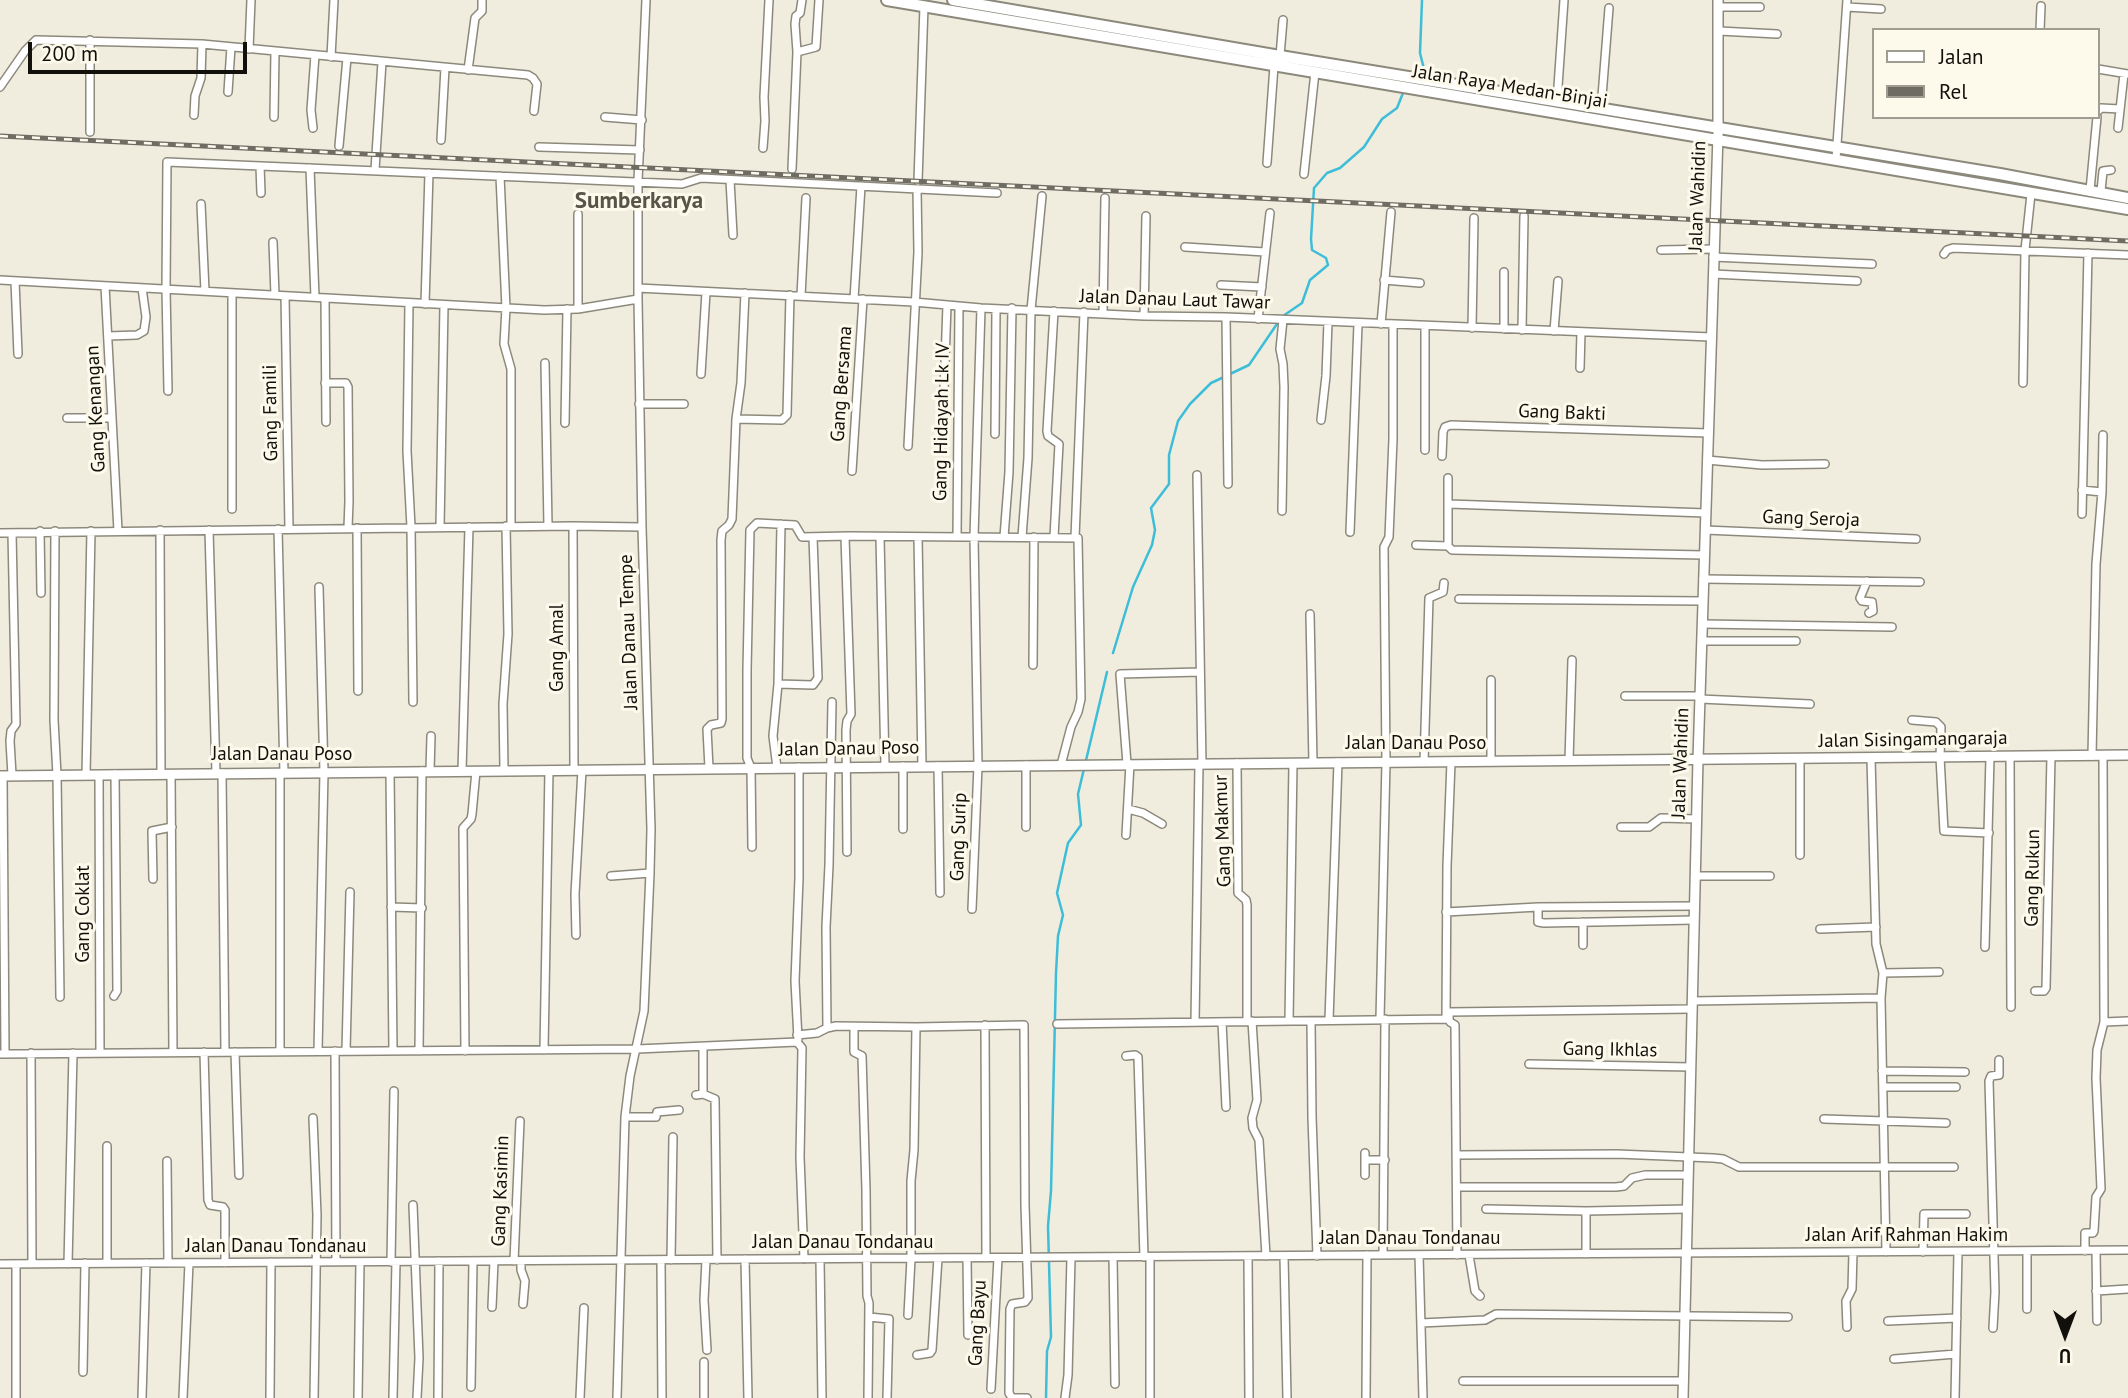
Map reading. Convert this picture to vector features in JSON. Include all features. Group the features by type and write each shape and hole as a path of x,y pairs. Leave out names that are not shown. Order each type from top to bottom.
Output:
{"main road":[{"name":"Jalan Raya Medan-Binjai","path":"887,0 1277,61 1557,101 1718,134"},
{"name":"Jalan Raya Medan-Binjai","path":"953,0 1277,61 1315,72 2128,198"},
{"name":"Jalan Raya Medan-Binjai","path":"1837,154 2031,194 2128,209"}],"street":[{"path":"249,49 251,0"},
{"path":"331,57 334,0"},
{"path":"468,70 475,18 482,11 482,0"},
{"name":"Jalan Danau Tempe","path":"617,1398 625,1117 643,1011 650,873 638,299 638,181 646,0"},
{"path":"763,148 768,0"},
{"path":"792,169 797,52 795,24 802,0"},
{"path":"797,52 816,47 819,0"},
{"path":"1557,101 1564,0"},
{"path":"1837,154 1847,3 1881,9"},
{"path":"1718,4 1760,7"},
{"name":"Jalan Wahidin","path":"1684,1398 1696,819 1718,134 1718,4"},
{"path":"908,446 918,252 924,6"},
{"path":"2040,28 2041,6"},
{"path":"1601,109 1609,8"},
{"path":"1267,163 1283,20"},
{"path":"1719,31 1777,34"},
{"path":"0,87 36,40 202,44 528,75 533,78 537,88 534,111"},
{"path":"90,40 90,132"},
{"path":"194,115 195,96 202,73 202,44"},
{"path":"228,92 232,47"},
{"path":"274,117 275,51"},
{"path":"313,128 311,110 315,55"},
{"path":"339,146 347,58"},
{"path":"375,170 382,62"},
{"path":"441,140 444,68"},
{"path":"2100,69 2126,74 2118,128"},
{"path":"1304,174 1315,72"},
{"path":"2100,109 2120,109"},
{"path":"605,117 642,120"},
{"path":"2095,191 2097,119"},
{"path":"539,148 640,149"},
{"path":"168,391 167,162 682,184 701,178 861,186 918,185 997,193"},
{"path":"260,166 261,192"},
{"path":"310,168 315,298"},
{"path":"2095,191 2103,171 2111,170"},
{"path":"425,303 429,173"},
{"path":"500,176 506,308 505,349 511,369 508,634 503,704 504,770"},
{"path":"730,180 733,235"},
{"path":"854,299 861,186"},
{"path":"2024,383 2025,250 2031,194"},
{"path":"1022,537 1028,458 1031,310 1042,196"},
{"path":"801,296 806,198"},
{"path":"1103,313 1105,198"},
{"path":"201,204 205,291"},
{"path":"1381,324 1391,212"},
{"path":"1258,319 1270,213"},
{"path":"578,214 578,309"},
{"path":"1144,316 1146,216"},
{"path":"1522,330 1524,216"},
{"path":"1472,328 1474,218"},
{"path":"273,242 275,295"},
{"path":"1185,247 1265,251"},
{"path":"1944,254 1953,248 2128,255"},
{"path":"1661,250 1872,264"},
{"path":"2082,514 2088,253"},
{"path":"1504,272 1504,329"},
{"path":"1713,274 1857,281"},
{"path":"0,280 506,308 578,309 638,299"},
{"path":"1384,280 1420,284"},
{"path":"15,281 18,354"},
{"path":"1554,331 1558,281"},
{"path":"1221,285 1262,287"},
{"name":"Gang Kenangan","path":"105,286 118,531"},
{"path":"108,335 137,335 144,331 146,317 142,288"},
{"name":"Jalan Danau Laut Tawar","path":"638,288 1144,316 1711,337"},
{"path":"701,374 706,292"},
{"path":"232,293 232,509"},
{"path":"709,768 707,729 711,725 721,723 722,719 721,540 722,531 732,519 745,293"},
{"path":"736,419 782,420 787,415 790,295"},
{"name":"Gang Famili","path":"285,296 289,529"},
{"path":"325,298 326,422"},
{"name":"Gang Bersama","path":"852,471 863,299"},
{"path":"409,303 407,451 411,527 413,702"},
{"path":"440,527 444,305"},
{"path":"942,446 947,305"},
{"name":"Gang Hidayah Lk IV","path":"957,537 960,307"},
{"name":"Gang Surip","path":"972,909 978,765 974,537 981,308"},
{"path":"1004,537 1010,449 1012,308"},
{"path":"565,423 567,309"},
{"path":"995,434 996,309"},
{"path":"1054,311 1047,431 1048,436 1059,444 1055,537"},
{"path":"1075,538 1084,312"},
{"path":"1226,317 1228,484"},
{"path":"1282,320 1282,511"},
{"path":"1321,420 1328,323"},
{"path":"1350,532 1358,324"},
{"path":"1383,1255 1385,1160 1382,1019 1386,762 1384,547 1390,537 1394,439 1393,325"},
{"path":"1425,326 1425,450"},
{"path":"1580,368 1581,332"},
{"path":"545,363 548,526"},
{"path":"326,383 346,383 348,387 348,528"},
{"path":"639,404 684,404"},
{"path":"67,418 112,418"},
{"name":"Gang Bakti","path":"1442,456 1444,432 1446,427 1451,425 1708,433"},
{"path":"2092,756 2096,564 2103,435"},
{"path":"1707,460 1762,465 1825,464"},
{"path":"1195,1022 1201,764 1197,475"},
{"path":"1448,478 1448,546"},
{"path":"2082,490 2102,492"},
{"path":"1449,504 1706,513"},
{"path":"752,847 751,768 747,758 750,530 757,523 795,525 802,537 1078,538 1081,699 1061,765"},
{"path":"777,768 774,736 782,524"},
{"path":"0,533 509,526 642,527"},
{"name":"Gang Amal","path":"573,526 578,770 576,935"},
{"path":"462,771 468,527"},
{"path":"357,528 358,691"},
{"path":"278,529 282,773 280,1052"},
{"path":"160,530 166,774 172,827 173,1052"},
{"path":"209,530 219,773 225,1052"},
{"name":"Gang Seroja","path":"1705,530 1916,538"},
{"path":"40,531 41,593"},
{"path":"55,531 54,720 60,997"},
{"path":"86,775 91,531"},
{"path":"12,533 16,724 11,731 5,776 2,1053 637,1049 704,1047 797,1039 836,1026 854,1028 1023,1024 1028,1298 1025,1302 1012,1304 1010,1309 1009,1393 1012,1398 1027,1398"},
{"path":"778,684 813,685 818,678 813,537"},
{"path":"845,537 851,714 846,730 847,852"},
{"path":"880,537 885,766"},
{"path":"918,537 922,766"},
{"path":"1033,665 1034,537"},
{"path":"1416,545 1448,546 1452,550 1704,555"},
{"path":"1703,579 1920,582"},
{"path":"1867,581 1860,598 1862,601 1872,602 1873,611 1869,613"},
{"path":"1424,762 1430,598 1444,592 1444,583"},
{"path":"318,1051 324,772 319,587"},
{"path":"1459,599 1703,601"},
{"path":"1310,614 1313,763"},
{"path":"1702,624 1892,627"},
{"path":"1702,641 1796,641"},
{"path":"1569,761 1572,660"},
{"path":"1126,835 1129,764 1120,674 1200,672"},
{"path":"1491,680 1492,761"},
{"path":"1625,696 1810,704"},
{"path":"827,1028 832,702"},
{"path":"1912,720 1939,724 1944,831 1989,832"},
{"path":"419,1051 426,771 431,736"},
{"name":"Jalan Sisingamangaraja","path":"1698,760 2128,755"},
{"path":"2010,756 2011,1007"},
{"name":"Gang Rukun","path":"2035,991 2046,988 2051,756"},
{"path":"2085,1251 2084,1234 2094,1231 2096,1197 2101,1189 2097,1050 2104,1022 2104,756"},
{"path":"1985,947 1990,757"},
{"path":"1800,758 1800,855"},
{"path":"1871,758 1876,927 1883,973 1881,998 1886,1252"},
{"name":"Jalan Danau Poso","path":"5,776 1698,760"},
{"path":"1329,1020 1338,762"},
{"path":"1447,1019 1446,912 1451,762"},
{"name":"Gang Makmur","path":"1237,763 1238,893 1247,900 1250,1021 1257,1100 1252,1118 1259,1140 1266,1256"},
{"path":"1289,1021 1293,763"},
{"path":"1026,765 1026,827"},
{"path":"903,766 903,829"},
{"path":"938,766 940,893"},
{"path":"799,767 795,981 797,1039 802,1048 800,1157 804,1259"},
{"path":"544,1050 549,770"},
{"path":"465,1051 463,828 471,819 476,771"},
{"path":"390,772 393,1051"},
{"path":"114,996 117,991 115,774"},
{"name":"Gang Coklat","path":"99,775 100,1053"},
{"path":"1128,809 1143,813 1161,824"},
{"path":"1621,827 1648,827 1661,818 1696,819"},
{"path":"153,879 152,831 172,827"},
{"path":"611,876 650,873"},
{"path":"1695,876 1770,876"},
{"path":"346,1051 350,892"},
{"path":"1603,906 1603,921"},
{"path":"1446,912 1538,907 1695,906"},
{"path":"391,907 422,908"},
{"path":"1538,907 1540,923 1694,920"},
{"path":"1583,922 1583,945"},
{"path":"1820,929 1876,927"},
{"path":"1883,973 1939,972"},
{"path":"1447,1019 1449,1012 1881,998"},
{"path":"1057,1024 1447,1019 1455,1025 1457,1255"},
{"path":"1311,1021 1317,1256"},
{"path":"2104,1022 2128,1021"},
{"path":"1222,1022 1226,1107"},
{"path":"985,1025 986,1258"},
{"path":"908,1315 916,1027"},
{"path":"854,1028 854,1052 862,1056 869,1317 868,1398"},
{"path":"704,1047 699,1095 715,1099 717,1260"},
{"path":"335,1051 336,1262"},
{"path":"204,1052 208,1200 210,1205 223,1207 225,1210 225,1263"},
{"path":"235,1052 239,1175"},
{"path":"31,1053 32,1264"},
{"path":"68,1264 73,1053"},
{"path":"1126,1056 1135,1055 1138,1058 1150,1398"},
{"path":"1993,1328 1996,1292 1989,1081 1991,1076 1999,1075 1999,1060"},
{"name":"Gang Ikhlas","path":"1529,1064 1691,1067"},
{"path":"1882,1071 1965,1072"},
{"path":"1883,1087 1956,1087"},
{"path":"393,1398 394,1091"},
{"path":"625,1117 656,1117 657,1112 679,1110"},
{"path":"313,1118 317,1216 314,1398"},
{"path":"1824,1119 1946,1123"},
{"name":"Gang Kasimin","path":"520,1121 517,1261 525,1281 523,1304"},
{"path":"671,1260 673,1137"},
{"path":"107,1146 107,1263"},
{"path":"1456,1155 1617,1154 1723,1159 1739,1167 1954,1167"},
{"path":"1365,1175 1365,1157 1385,1160"},
{"path":"167,1161 168,1263"},
{"path":"1457,1187 1616,1187 1624,1186 1632,1178 1645,1175 1688,1175"},
{"path":"413,1205 419,1358 417,1398"},
{"path":"1486,1209 1688,1209"},
{"path":"1586,1211 1586,1254"},
{"path":"1923,1252 1924,1214 1966,1214"},
{"name":"Jalan Arif Rahman Hakim","path":"1687,1253 2128,1250"},
{"path":"2027,1251 2027,1309"},
{"path":"2096,1251 2097,1321"},
{"path":"1847,1328 1846,1301 1852,1289 1853,1252"},
{"path":"1955,1398 1958,1252"},
{"name":"Jalan Danau Tondanau","path":"0,1264 1687,1253"},
{"path":"1366,1398 1367,1255"},
{"path":"1419,1255 1423,1398"},
{"path":"1469,1255 1475,1291 1480,1296"},
{"path":"1248,1256 1249,1398"},
{"path":"1284,1256 1287,1398"},
{"path":"1113,1257 1115,1384"},
{"path":"917,1355 930,1353 932,1350 938,1258"},
{"path":"967,1258 968,1335"},
{"name":"Gang Bayu","path":"991,1389 998,1258"},
{"path":"1065,1398 1071,1258"},
{"path":"745,1259 748,1398"},
{"path":"820,1259 822,1398"},
{"path":"661,1260 662,1398"},
{"path":"706,1260 704,1300 707,1350"},
{"path":"438,1398 439,1261"},
{"path":"471,1387 473,1261"},
{"path":"492,1307 494,1261"},
{"path":"270,1398 271,1262"},
{"path":"358,1398 360,1262"},
{"path":"142,1398 146,1263"},
{"path":"183,1398 189,1263"},
{"path":"16,1264 16,1398"},
{"path":"83,1372 85,1264"},
{"path":"2096,1291 2128,1289"},
{"path":"580,1398 584,1308"},
{"path":"1421,1323 1485,1320 1496,1314 1788,1317"},
{"path":"869,1317 889,1319 887,1398"},
{"path":"1888,1321 1957,1318"},
{"path":"1894,1359 1956,1354"},
{"path":"704,1362 704,1398"},
{"path":"1463,1381 1684,1381"}],"waterway":[{"path":"1422,0 1420,53 1424,69"},
{"path":"1283,316 1302,303 1310,280 1328,265 1326,258 1312,250 1314,188 1327,173 1340,168 1364,147 1382,119 1397,108 1403,93"},
{"path":"1230,374 1249,365 1279,321"},
{"path":"1113,653 1133,587 1152,545 1155,530 1151,508 1169,484 1169,455 1178,421 1211,383 1224,377"},
{"path":"1046,1398 1047,1351 1051,1337 1048,1226 1056,973 1058,936 1063,915 1057,893 1068,843 1081,825 1078,794 1107,672"}],"railway":[{"path":"0,136 2128,241"}],"district":[{"name":"Sumberkarya","path":"639,201"}]}
